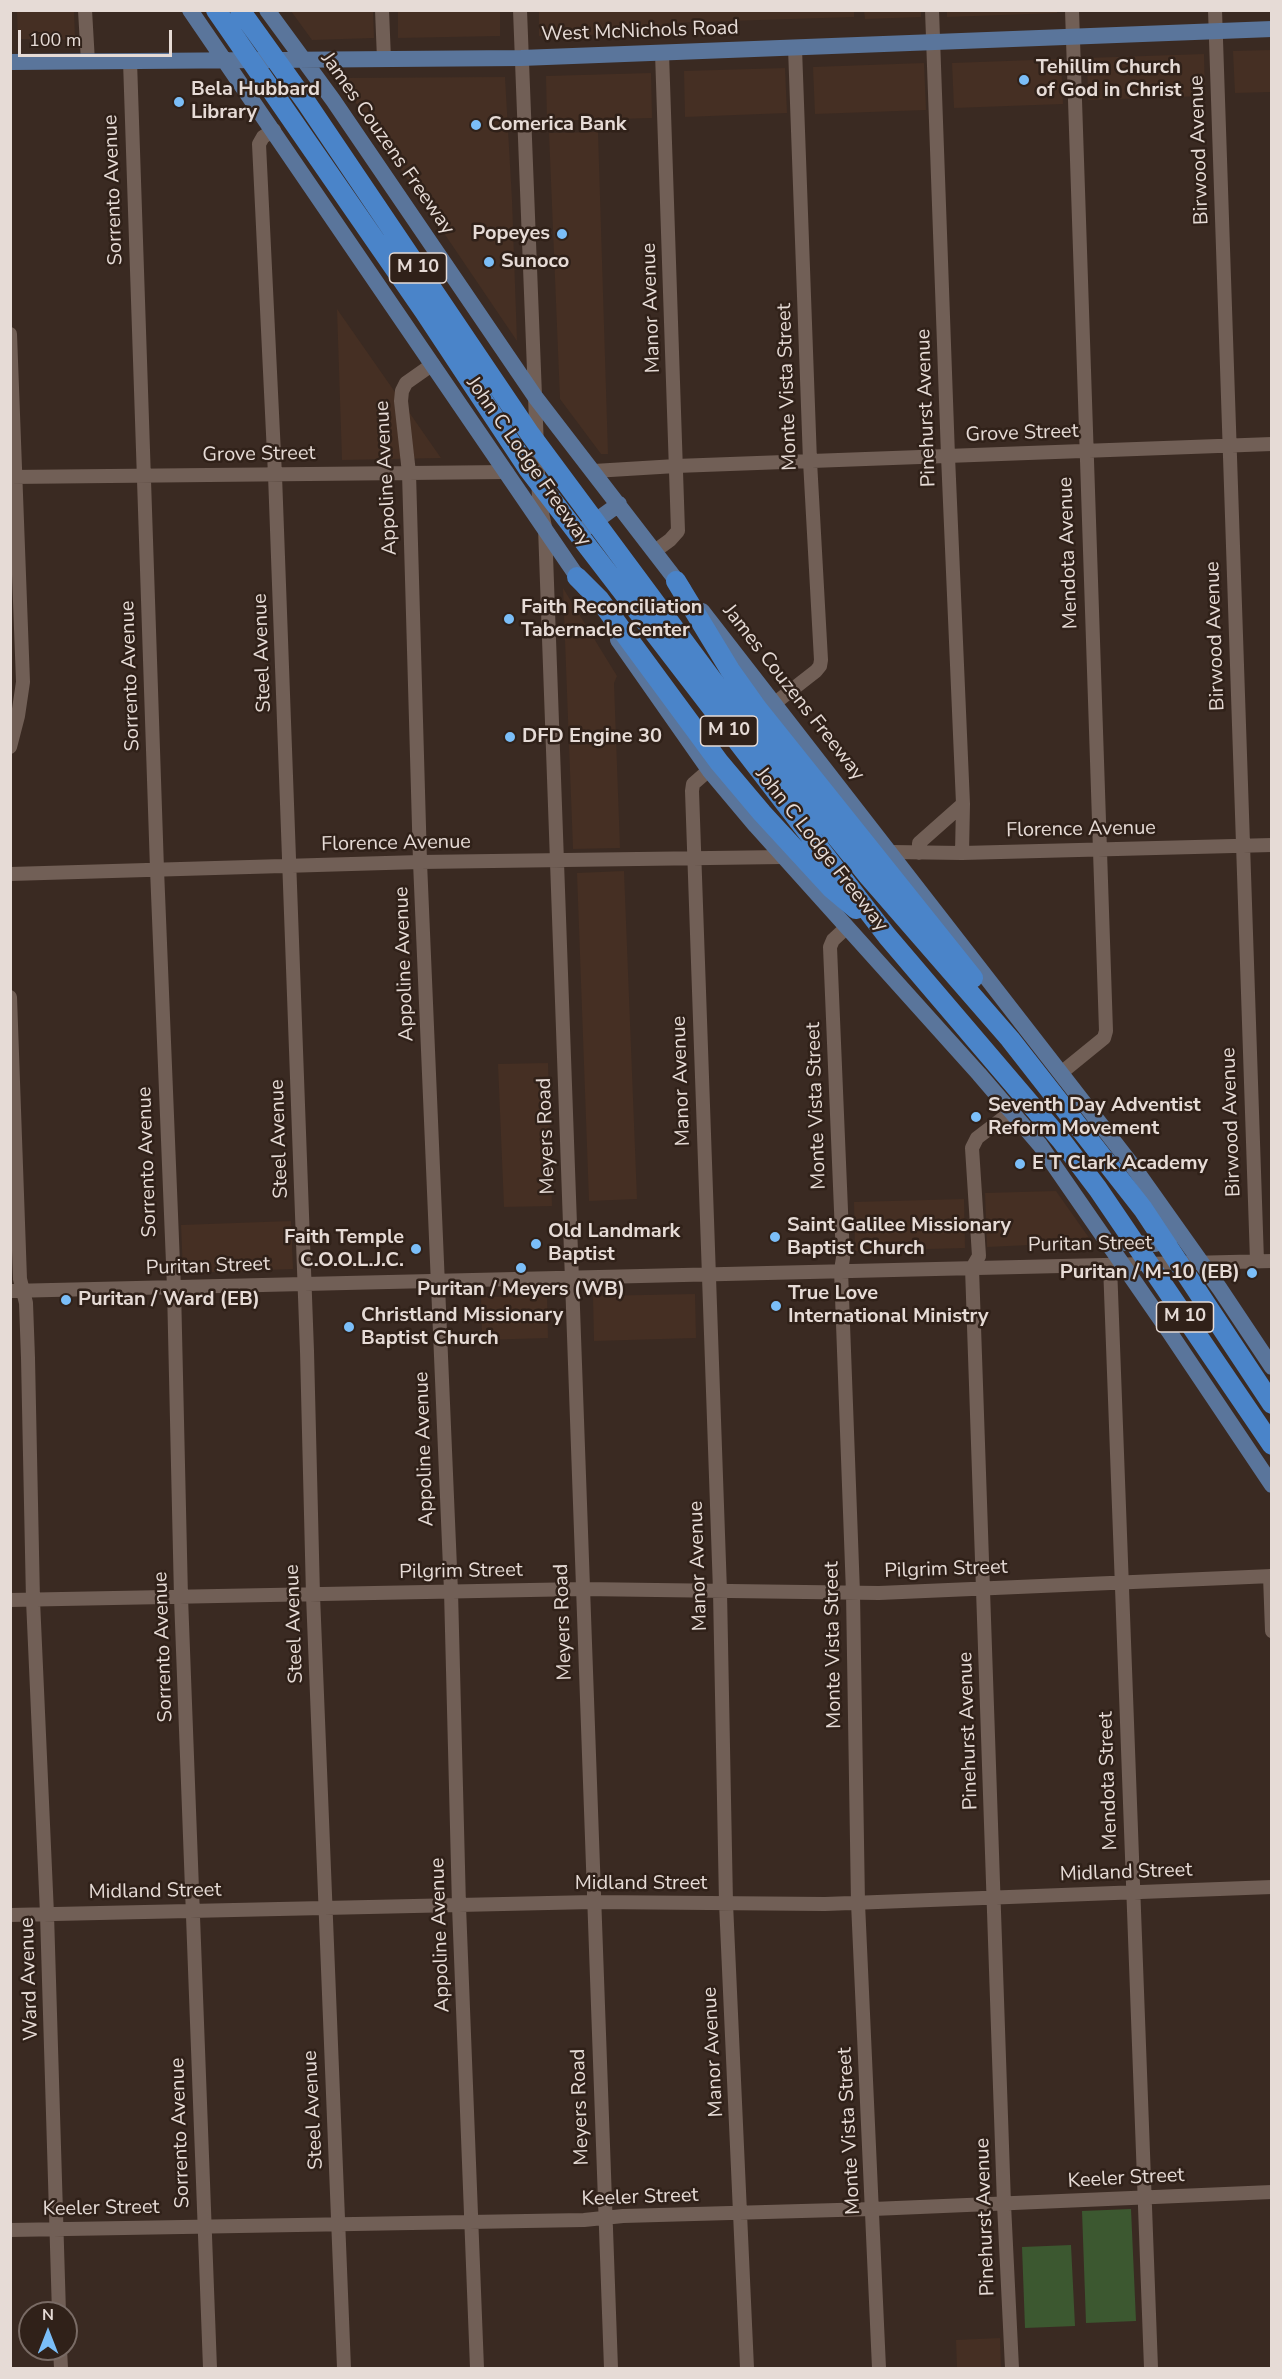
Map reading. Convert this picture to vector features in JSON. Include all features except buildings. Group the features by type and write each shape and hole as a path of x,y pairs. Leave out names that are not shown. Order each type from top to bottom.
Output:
{"highway":[{"name":"John C Lodge Freeway","path":"216,10 424,311 529,470 887,936 1028,1099 1098,1189 1272,1445"},
{"name":"John C Lodge Freeway","path":"240,10 306,102 530,434 748,728 869,877 1010,1039 1143,1209 1272,1404"},
{"path":"577,577 598,599 719,762 762,813 831,888 887,936"},
{"path":"676,581 756,708 967,970 997,1010 1010,1039"}],"main road":[{"path":"194,15 215,33 236,35 254,33 263,28 268,14"},
{"name":"James Couzens Freeway","path":"268,14 295,60 321,88 536,398 594,471 614,509 655,551 676,581 892,852 1132,1165 1174,1226 1195,1262 1272,1367"},
{"path":"194,15 225,61 262,106 274,130 433,364 545,527 562,545 577,577 640,673 709,770 783,857 1040,1145 1156,1311 1272,1485"},
{"name":"West McNichols Road","path":"10,62 521,58 1272,29"},
{"path":"262,106 264,92 273,85 288,82 321,88"},
{"path":"562,545 614,509"},
{"path":"1086,1211 1109,1237 1119,1242 1155,1244 1168,1239 1174,1226"},
{"path":"1156,1311 1155,1294 1161,1286 1168,1282 1185,1279 1214,1285"}],"street":[{"path":"85,10 87,62"},
{"path":"382,10 384,60"},
{"name":"Meyers Road","path":"520,10 539,499 545,527 611,2368"},
{"name":"Pinehurst Avenue","path":"932,10 963,804 962,853"},
{"name":"Mendota Avenue","path":"1061,1073 1104,1038 1106,1031 1072,10"},
{"name":"Birwood Avenue","path":"1215,10 1257,1261"},
{"name":"Monte Vista Street","path":"775,704 820,666 795,48"},
{"name":"Manor Avenue","path":"655,551 678,531 662,53"},
{"name":"Sorrento Avenue","path":"130,61 210,2368"},
{"name":"Steel Avenue","path":"274,130 263,136 259,144 290,866 324,1908 344,2368"},
{"path":"10,334 13,477 22,682 20,708 10,747"},
{"name":"Appoline Avenue","path":"433,364 406,383 402,391 409,473 420,862 451,1591 459,1906 477,2368"},
{"name":"Grove Street","path":"594,471 1272,444"},
{"name":"Grove Street","path":"13,477 507,472"},
{"name":"Manor Avenue","path":"709,770 693,784 692,791 720,1591 726,1903 747,2368"},
{"path":"919,853 919,843 963,804"},
{"name":"Florence Avenue","path":"892,852 962,853 1272,845"},
{"name":"Florence Avenue","path":"10,874 420,862 783,857"},
{"name":"Monte Vista Street","path":"847,927 833,940 830,947 843,1258 841,1270 853,1593 858,1903 879,2368"},
{"name":"Ward Avenue","path":"10,997 16,1291 26,1303 33,1600 47,1914 59,2301"},
{"name":"Pinehurst Avenue","path":"1011,1112 973,1143 979,1256 972,1268 1004,2204 1012,2368"},
{"name":"Puritan Street","path":"16,1291 1272,1261"},
{"name":"Mendota Street","path":"1123,1264 1122,1582 1151,2368"},
{"path":"1271,1576 1272,1631"},
{"name":"Pilgrim Street","path":"10,1600 582,1589 853,1593 1271,1576"},
{"name":"Midland Street","path":"10,1915 593,1902 858,1903 1272,1887"},
{"name":"Keeler Street","path":"10,2230 605,2218 1272,2192"}],"shaded area":[{"path":"17,11 74,11 75,40 18,39"},
{"path":"291,11 373,11 374,38 312,40"},
{"path":"398,11 500,11 500,36 398,38"},
{"path":"539,11 854,11 854,17 667,23 666,33 539,36"},
{"path":"864,11 921,11 921,17 865,19"},
{"path":"947,11 1057,11 1057,13 947,17"},
{"path":"1271,50 1271,92 1235,93 1233,51"},
{"path":"1204,54 1205,96 1088,100 1087,58"},
{"path":"1061,59 1063,104 954,108 952,63"},
{"path":"924,63 926,110 815,114 813,67"},
{"path":"785,68 787,113 685,117 684,71"},
{"path":"651,73 652,118 547,121 546,76"},
{"path":"505,77 512,200 517,341 339,78"},
{"path":"598,132 608,454 601,454 560,399 549,133"},
{"path":"337,309 441,458 342,460"},
{"path":"563,588 617,676 614,683 620,848 573,849"},
{"path":"624,871 637,1199 589,1201 577,873"},
{"path":"548,1063 552,1206 504,1207 498,1064"},
{"path":"1056,1191 1092,1242 987,1247 985,1193"},
{"path":"964,1199 965,1248 855,1251 854,1202"},
{"path":"291,1221 293,1269 183,1273 181,1225"},
{"path":"695,1294 696,1338 594,1341 593,1296"},
{"path":"547,1296 548,1338 482,1340 481,1297"},
{"path":"1000,2338 1001,2368 957,2368 956,2340"}],"green space":[{"path":"1131,2209 1136,2321 1086,2323 1082,2211"},
{"path":"1071,2245 1075,2326 1025,2328 1022,2247"}],"place":[{"name":"Tehillim Church of God in Christ","path":"1024,80"},
{"name":"Bela Hubbard Library","path":"179,102"},
{"name":"Comerica Bank","path":"476,125"},
{"name":"Popeyes","path":"562,234"},
{"name":"Sunoco","path":"489,262"},
{"name":"Faith Reconciliation Tabernacle Center","path":"509,619"},
{"name":"DFD Engine 30","path":"510,737"},
{"name":"Seventh Day Adventist Reform Movement","path":"976,1117"},
{"name":"E T Clark Academy","path":"1020,1164"},
{"name":"Saint Galilee Missionary Baptist Church","path":"775,1237"},
{"name":"Old Landmark Baptist","path":"536,1244"},
{"name":"Faith Temple C.O.O.L.J.C.","path":"416,1249"},
{"name":"Puritan / Meyers (WB)","path":"521,1268"},
{"name":"Puritan / M-10 (EB)","path":"1252,1273"},
{"name":"Puritan / Ward (EB)","path":"66,1300"},
{"name":"True Love International Ministry","path":"776,1306"},
{"name":"Christland Missionary Baptist Church","path":"349,1327"}]}
